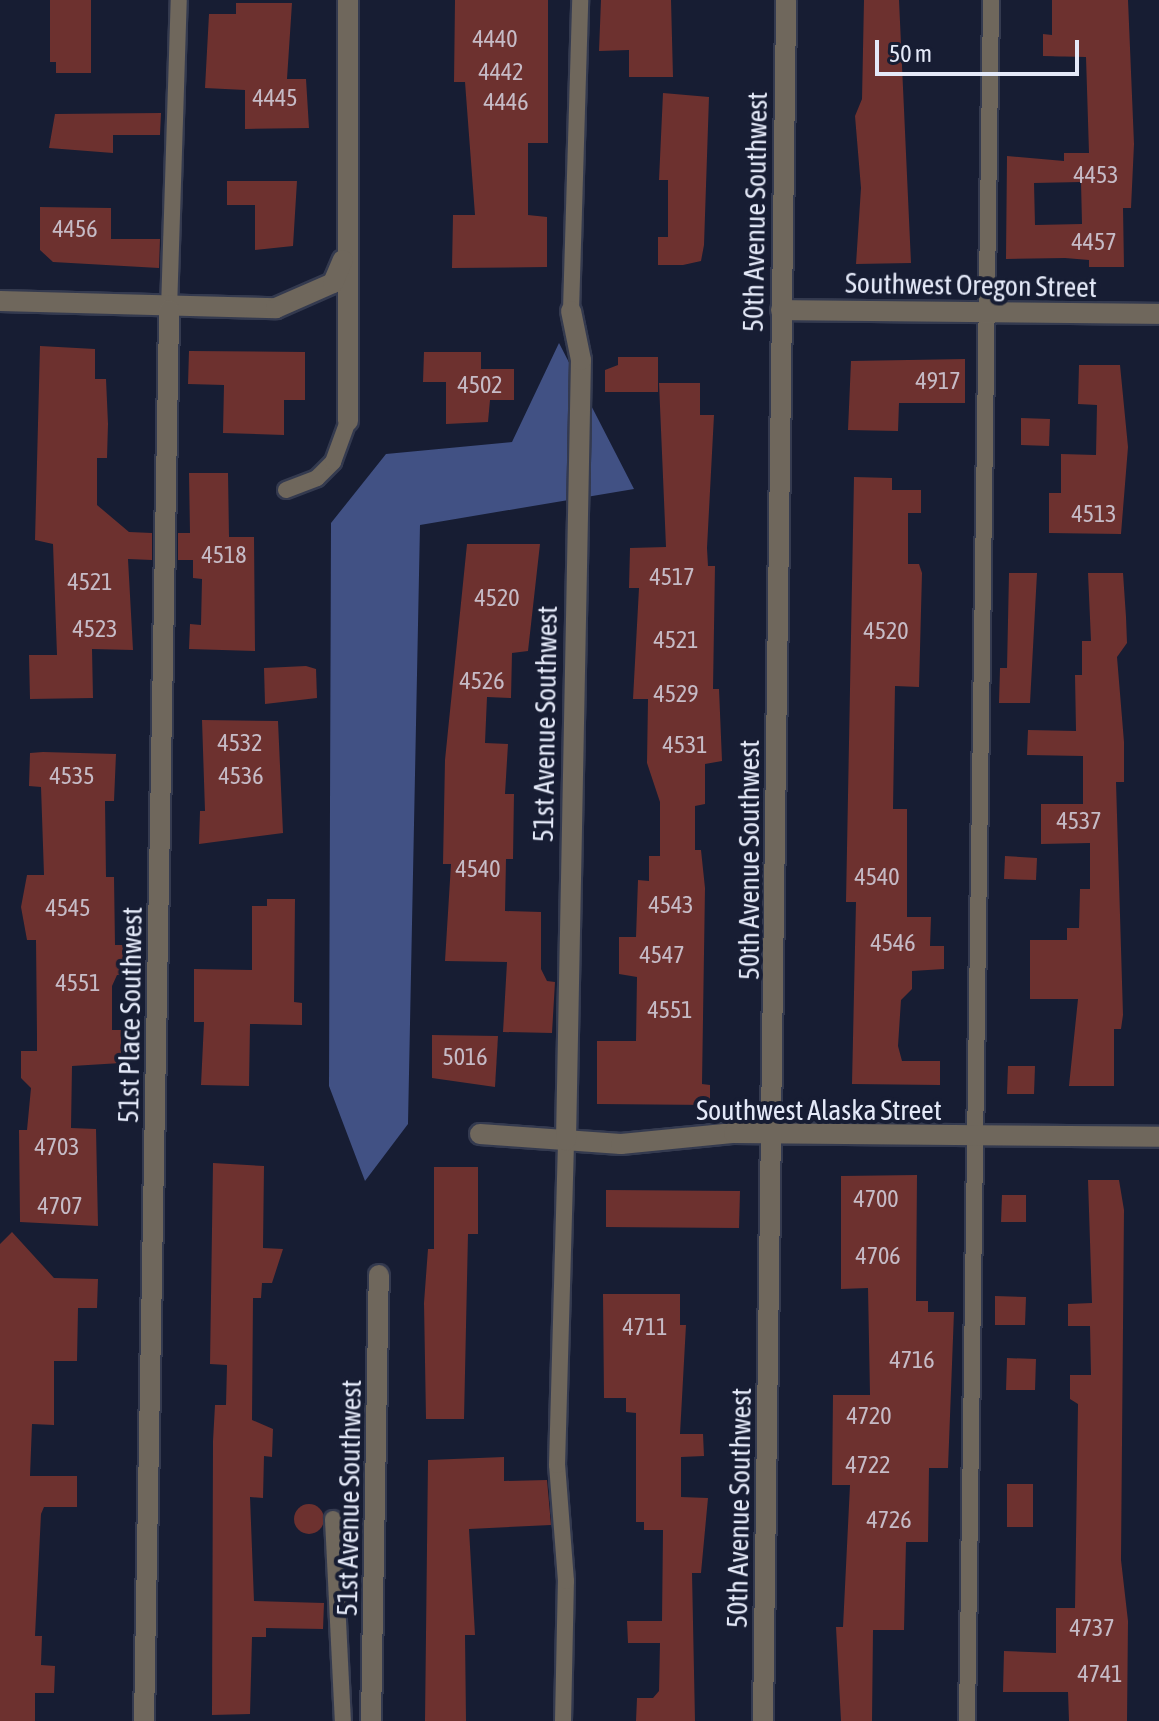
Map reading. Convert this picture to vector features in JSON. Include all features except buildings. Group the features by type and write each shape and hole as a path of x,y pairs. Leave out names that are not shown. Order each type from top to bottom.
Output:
{"street":[{"path":"348,0 348,421"},
{"name":"50th Avenue Southwest","path":"763,1721 775,1133 786,0"},
{"path":"0,301 169,310 276,308 333,283 347,253"},
{"name":"51st Place Southwest","path":"144,1721 169,310"},
{"name":"Southwest Oregon Street","path":"781,310 1159,314"},
{"name":"51st Avenue Southwest","path":"566,1140 581,360 571,311"},
{"name":"Southwest Alaska Street","path":"480,1134 621,1144 775,1133 1159,1137"},
{"name":"51st Avenue Southwest","path":"371,1721 379,1275"}],"lane":[{"path":"169,310 179,0"},
{"path":"571,311 580,0"},
{"path":"967,1721 991,0"},
{"path":"286,490 317,478 333,462 348,421"},
{"path":"563,1721 566,1581 557,1465 566,1140"},
{"name":"51st Avenue Southwest","path":"333,1519 343,1721"}],"shaded area":[{"path":"559,343 634,489 420,525 408,1124 365,1181 329,1086 331,523 386,454 512,442"}]}
